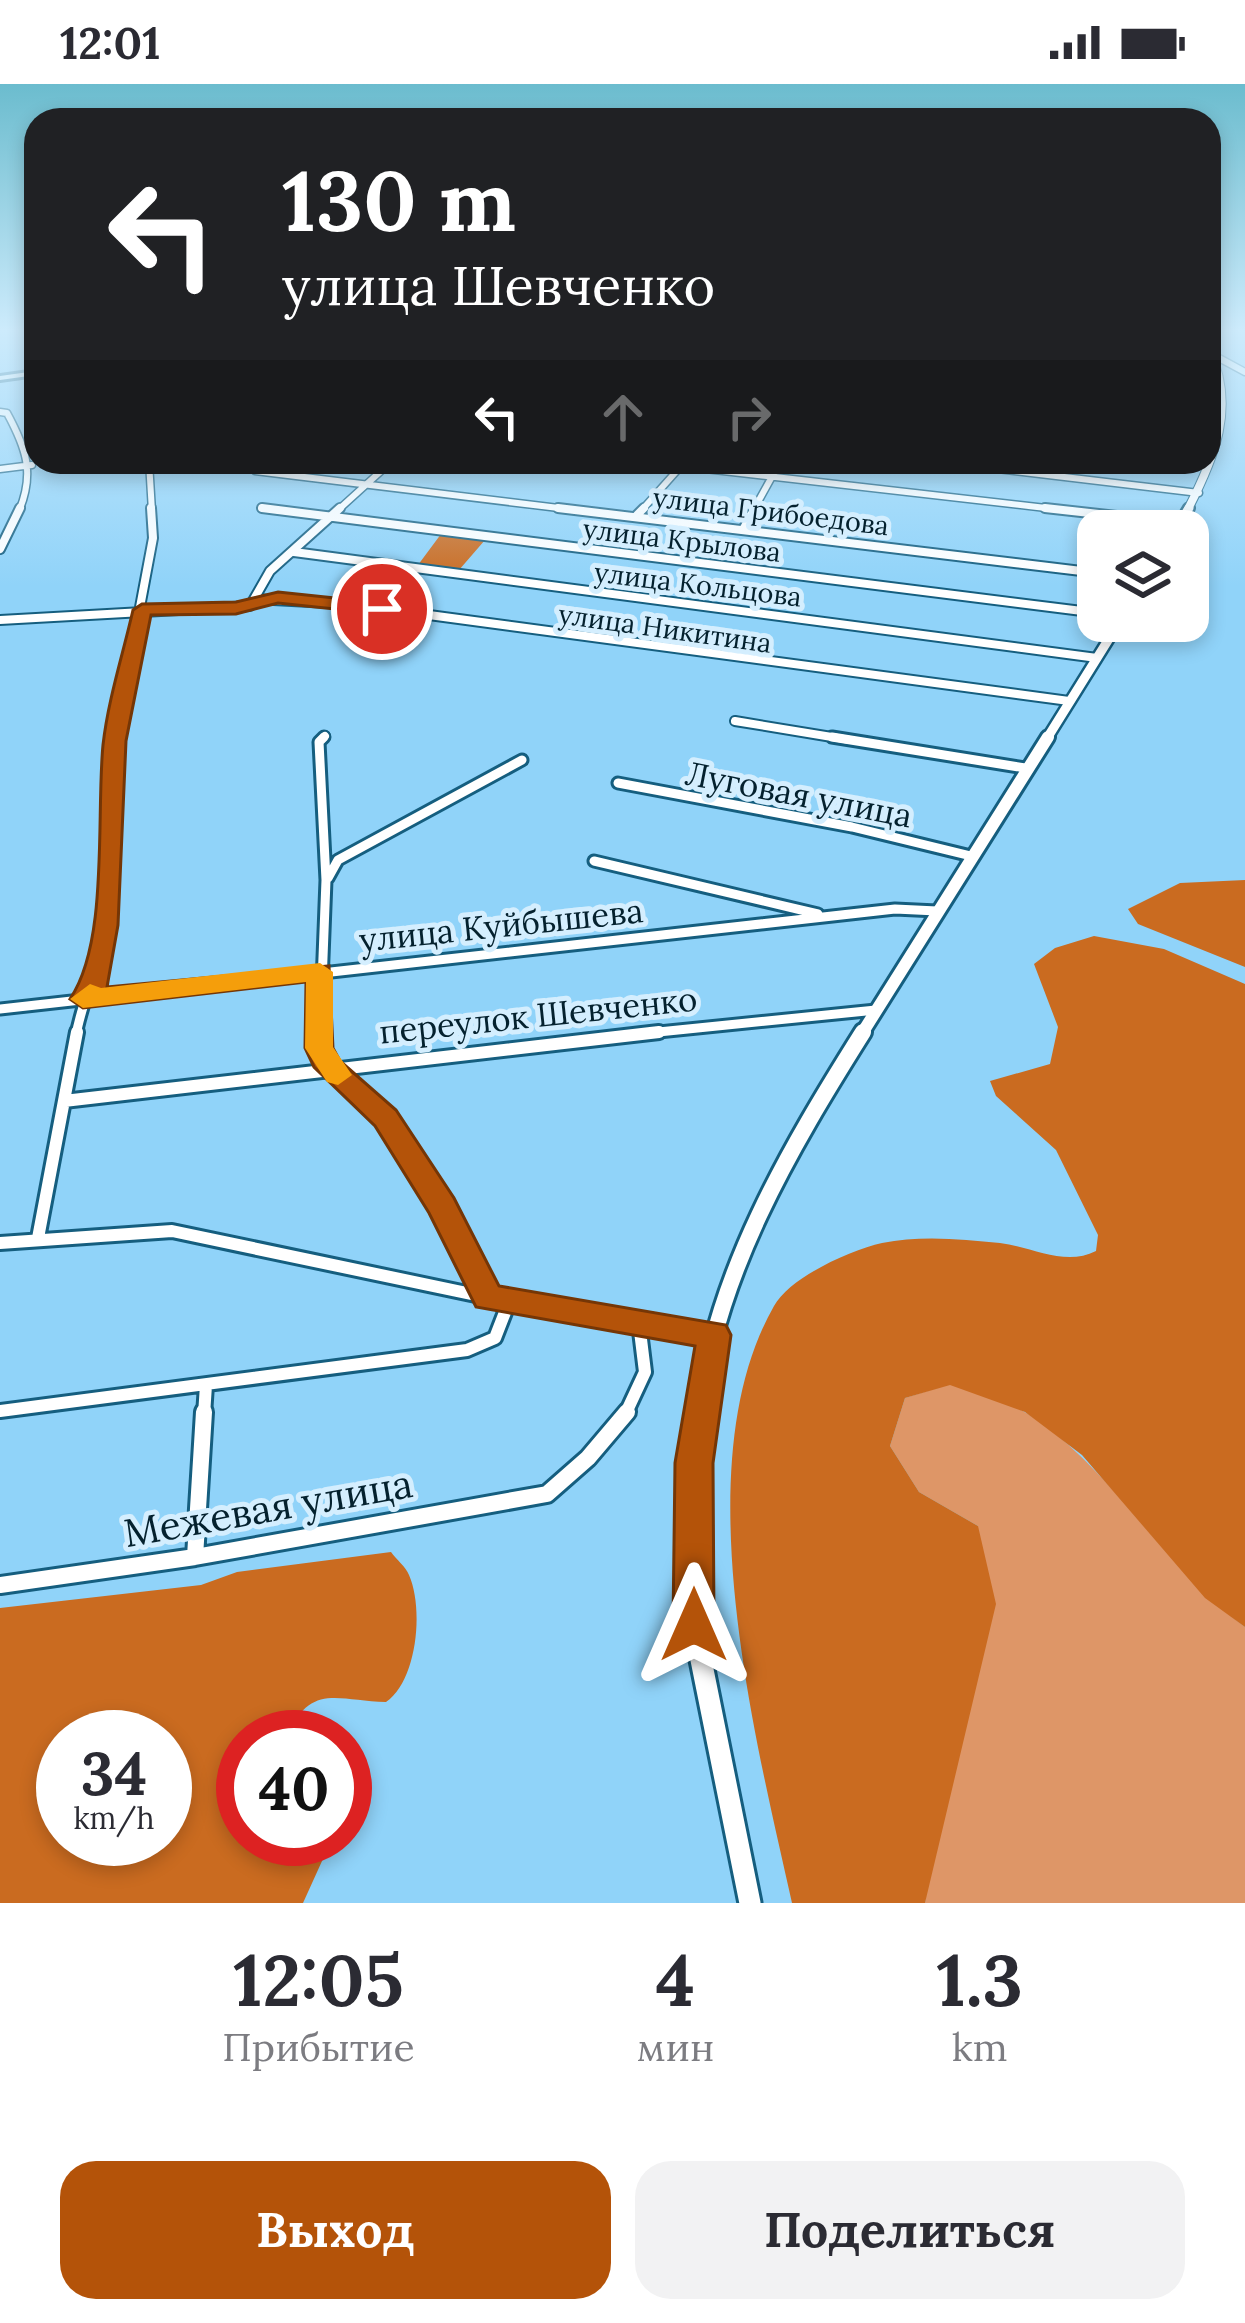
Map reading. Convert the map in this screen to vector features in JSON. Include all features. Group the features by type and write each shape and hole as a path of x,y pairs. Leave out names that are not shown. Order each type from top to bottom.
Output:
{"street":[{"path":"1221,448 1230,435"},
{"path":"0,548 33,474"},
{"path":"38,1238 83,999 93,989 105,925 115,741 153,538 149,474"},
{"name":"улица Грибоедова","path":"281,474 1077,570"},
{"path":"255,599 257,586 378,474"},
{"path":"637,515 673,474"},
{"path":"746,474 1077,515"},
{"path":"744,528 774,474"},
{"path":"1039,474 1198,493"},
{"path":"1188,510 1206,474"},
{"name":"улица Крылова","path":"262,508 1077,610"},
{"name":"улица Кольцова","path":"294,552 1097,658"},
{"name":"улица Никитина","path":"0,620 236,608 255,599 347,604 1069,701"},
{"path":"750,1903 694,1625 694,1463 714,1335 768,1197 876,1010 1107,642"},
{"path":"735,721 1025,768"},
{"path":"325,736 319,742 326,880 319,1048 328,1067 385,1118 442,1207 488,1298"},
{"path":"326,880 338,860 522,760"},
{"name":"Луговая улица","path":"618,783 852,827 971,856"},
{"path":"594,861 828,916"},
{"name":"улица Куйбышева","path":"0,1009 828,916 908,908 937,911"},
{"name":"переулок Шевченко","path":"64,1101 328,1067 876,1010"},
{"path":"0,1243 172,1231 488,1298 714,1335"},
{"path":"0,1412 466,1350 495,1338 509,1302"},
{"name":"Межевая улица","path":"0,1585 195,1557 547,1494 572,1477 628,1412 644,1385 646,1364 639,1323"},
{"path":"195,1557 206,1385"}],"shaded area":[{"path":"441,534 485,540 459,570 418,565"},
{"path":"1245,880 1245,967 1138,924 1128,909 1180,883"},
{"path":"1094,936 1164,949 1245,984 1245,1627 1205,1598 1082,1455 1025,1412 950,1385 905,1398 890,1446 919,1492 978,1526 996,1604 925,1903 792,1903 746,1682 735,1601 730,1520 734,1442 747,1370 782,1295 822,1266 869,1247 941,1238 1000,1243 1061,1257 1096,1251 1098,1235 1056,1150 996,1096 990,1081 1050,1064 1058,1027 1034,964 1055,948"},
{"path":"950,1384 1019,1409 1059,1437 1188,1576 1245,1627 1245,1903 925,1903 978,1526 919,1492 890,1446 905,1398"},
{"path":"391,1552 408,1572 414,1589 411,1662 397,1692 386,1702 339,1698 316,1701 304,1710 216,1710 216,1866 320,1866 303,1903 0,1903 0,1608 201,1585 237,1572"}],"slow traffic":[{"path":"90,993 83,999 320,972 319,1048 338,1075"}],"route":[{"path":"382,609 278,598 255,599 250,606 236,608 142,610 115,741 105,925 93,989 83,999 320,972 319,1048 328,1067 385,1118 442,1207 488,1298 714,1335 703,1379 694,1463 694,1625"}]}
